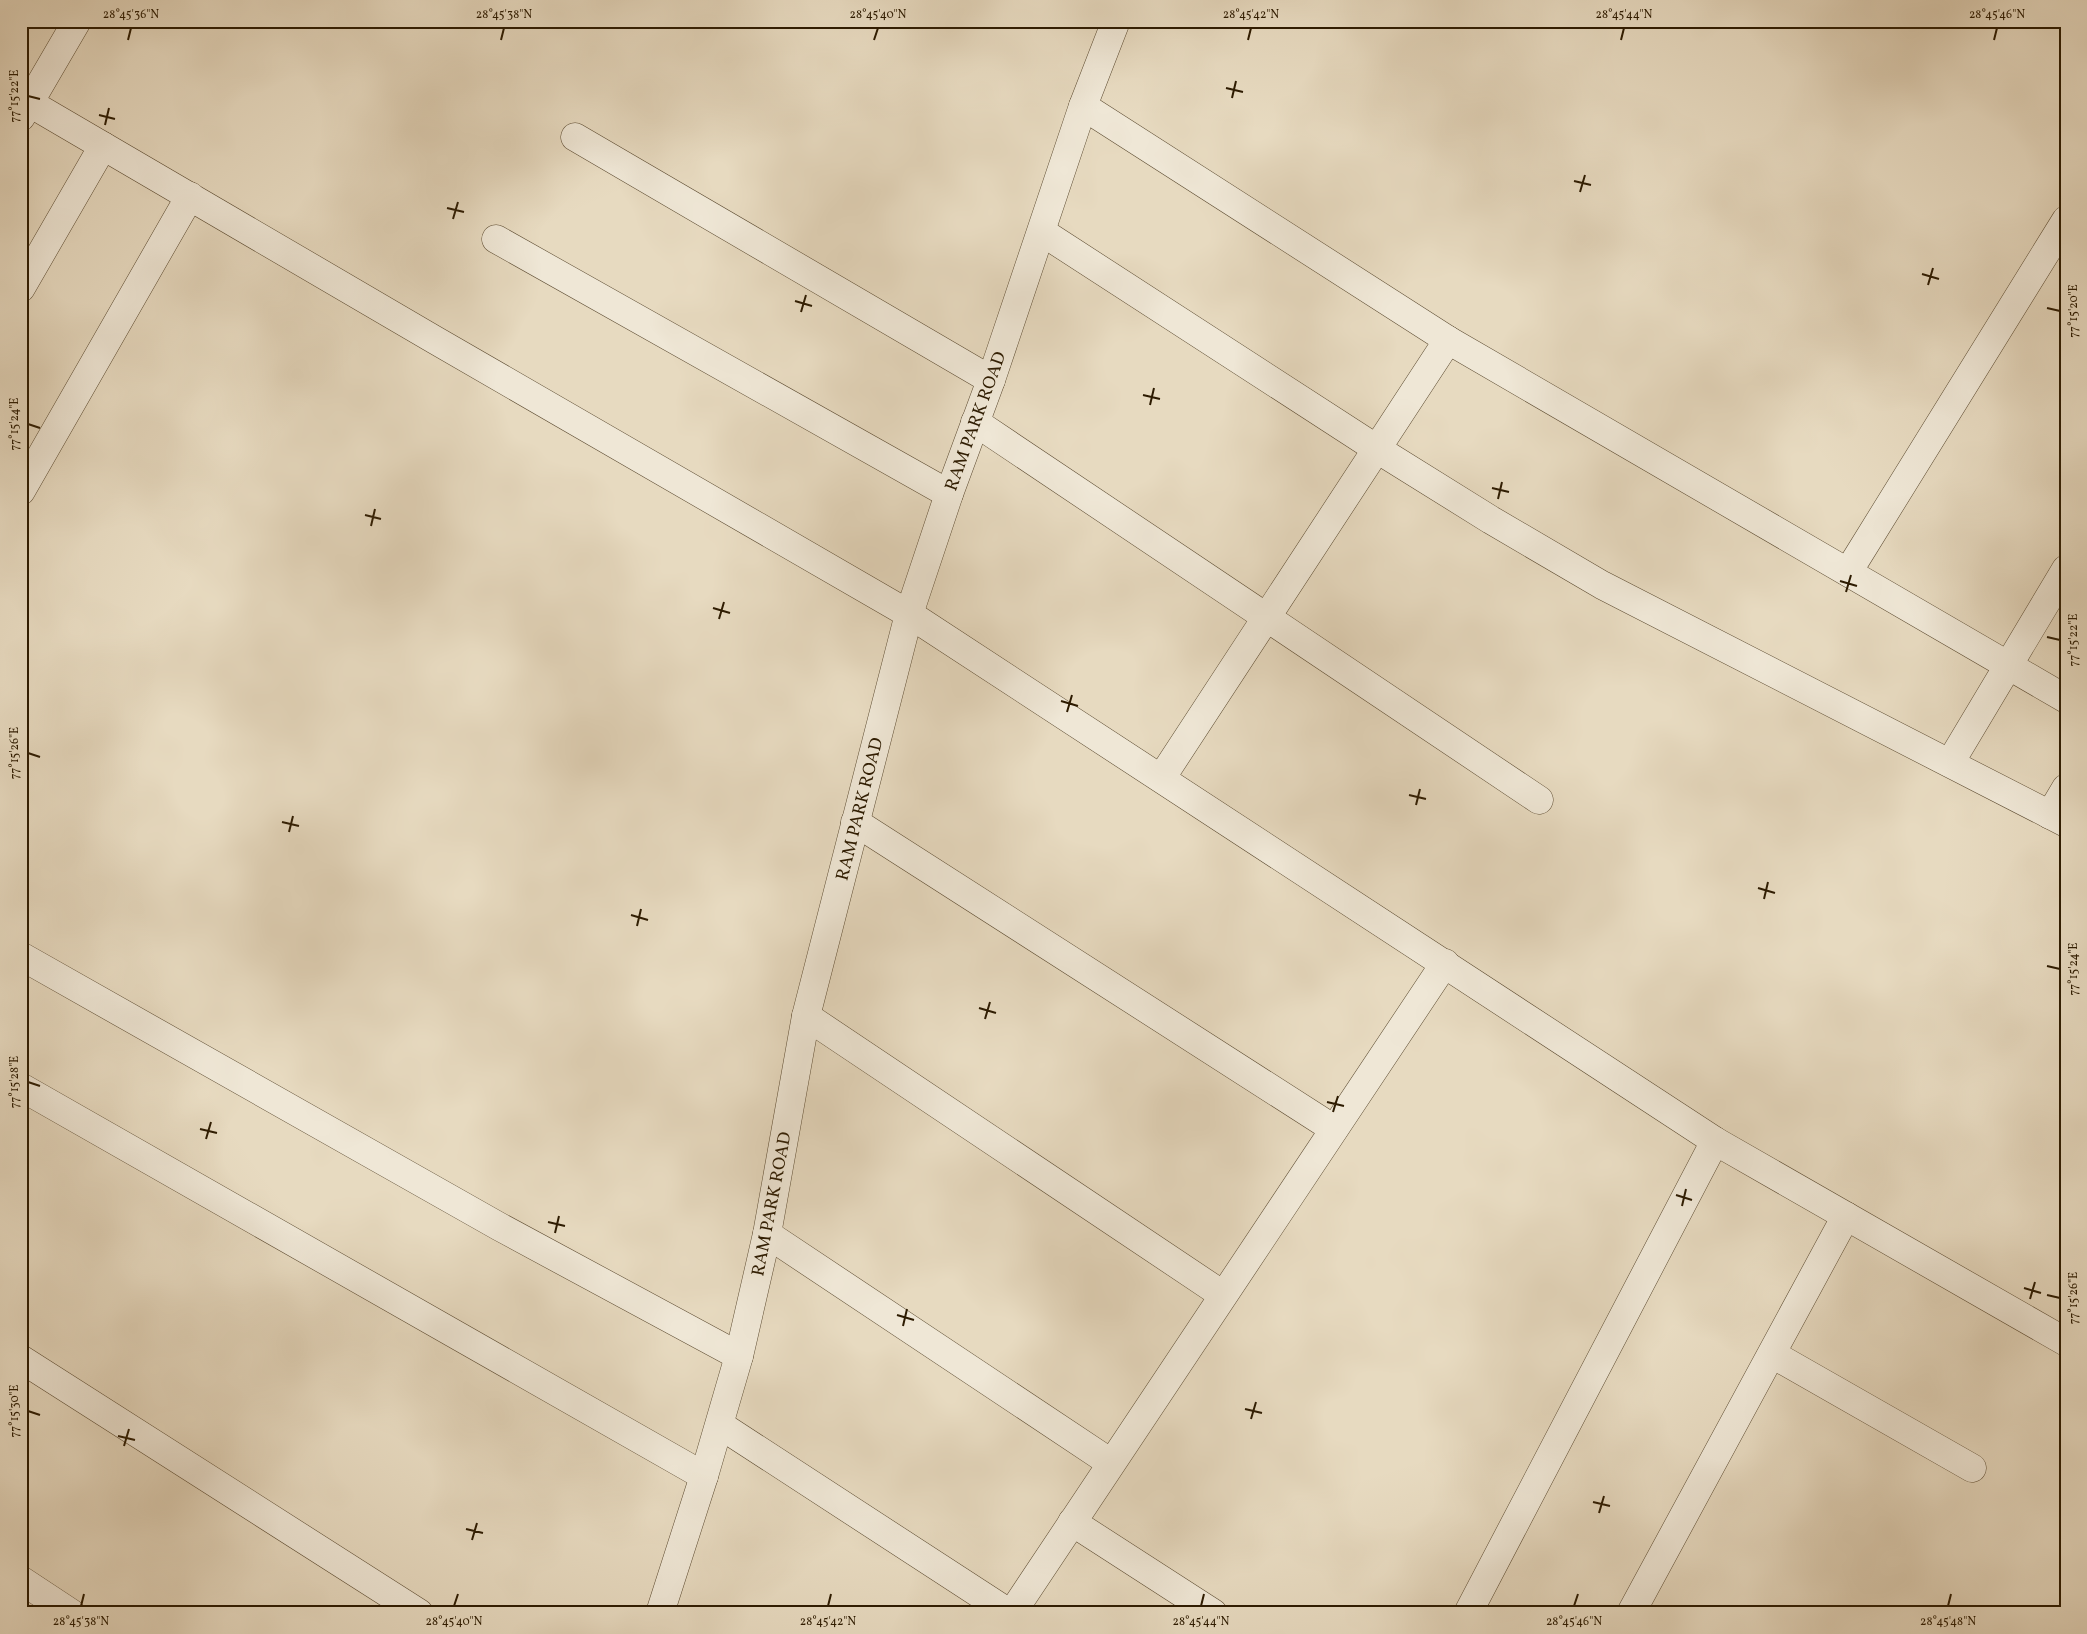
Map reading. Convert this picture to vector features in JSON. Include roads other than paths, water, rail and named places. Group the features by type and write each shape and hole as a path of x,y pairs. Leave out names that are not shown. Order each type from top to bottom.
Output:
{"street":[{"path":"77,21 24,106 103,146 909,614 1162,777 1715,1141 2066,1342"},
{"name":"RAM PARK ROAD","path":"662,1612 720,1425 739,1356 767,1234 806,1016 909,614 949,494 1042,232 1083,106 1116,21"},
{"path":"1083,106 1448,340 2066,699"},
{"path":"575,137 991,380"},
{"path":"21,288 103,146"},
{"path":"21,491 190,196"},
{"path":"1848,572 2066,220"},
{"path":"1042,232 1377,449 1491,520 1602,585 2058,819 2066,788"},
{"path":"496,239 949,494"},
{"path":"1162,777 1448,340"},
{"path":"975,422 1539,800"},
{"path":"1950,763 2066,569"},
{"path":"856,822 1334,1129"},
{"path":"21,956 500,1227 739,1356"},
{"path":"720,1425 1010,1613 1444,963"},
{"path":"806,1016 1223,1295"},
{"path":"21,1087 704,1476"},
{"path":"1468,1613 1715,1141"},
{"path":"1632,1613 1846,1216"},
{"path":"767,1234 1111,1463"},
{"path":"1772,1354 1972,1468"},
{"path":"21,1359 419,1613"},
{"path":"1072,1522 1213,1613"},
{"path":"21,1580 71,1613"}]}
